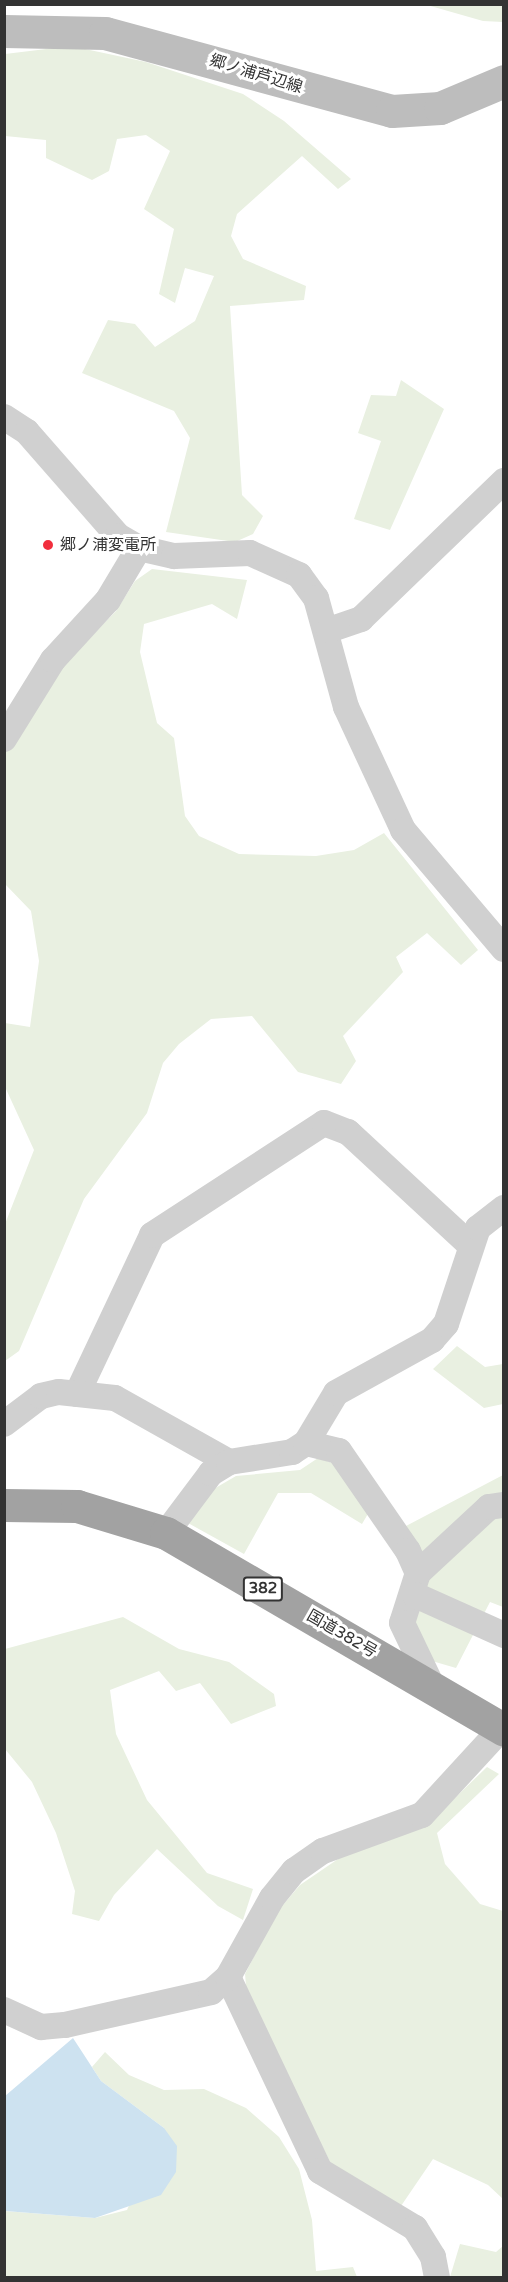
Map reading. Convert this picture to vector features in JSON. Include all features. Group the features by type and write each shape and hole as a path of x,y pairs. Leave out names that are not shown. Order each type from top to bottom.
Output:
{"highway":[{"name":"国道382号","path":"4,1505 77,1506 166,1533 432,1686 502,1730"}],"main road":[{"name":"郷ノ浦芦辺線","path":"4,32 105,33 392,111 440,108 504,81"}],"street":[{"path":"4,417 27,432 118,536 139,548 174,556 250,553 270,559 299,575 329,630 346,707 404,830 504,949"},
{"path":"329,630 361,619 504,481"},
{"path":"4,739 53,660 108,600 139,548"},
{"path":"77,1394 152,1236 324,1123 348,1132 470,1245"},
{"path":"166,1533 193,1491 229,1462 272,1458 306,1443 336,1393 412,1353 446,1324 470,1245 478,1228 504,1208"},
{"path":"4,1424 41,1396 77,1394 115,1398 229,1462"},
{"path":"306,1443 339,1451 416,1584 504,1635"},
{"path":"432,1686 402,1623 416,1584 489,1507 504,1505"},
{"path":"4,2010 41,2027 65,2025 211,1992 228,1977 272,1898 294,1871 323,1851 422,1815 502,1730"},
{"path":"228,1977 320,2171 415,2228 433,2257 437,2277"}],"green space":[{"path":"427,5 503,5 503,22 483,21"},
{"path":"71,46 146,62 243,94 284,121 351,179 338,189 302,156 237,214 231,236 243,259 306,286 304,300 230,306 242,495 263,516 253,534 235,542 166,532 190,438 174,411 82,373 108,320 135,324 155,347 195,321 214,276 185,268 175,303 159,294 174,229 144,209 170,151 146,135 117,139 109,171 92,180 46,158 46,140 5,136 5,54"},
{"path":"401,380 444,409 390,530 354,519 381,441 358,433 371,395 396,396"},
{"path":"152,569 247,580 237,619 212,604 144,624 140,652 157,723 174,738 185,816 199,836 239,854 316,856 354,850 384,833 478,950 461,965 427,933 396,957 403,972 343,1036 356,1061 341,1084 298,1072 252,1016 211,1019 179,1044 163,1063 147,1113 84,1199 19,1351 5,1361 5,1224 34,1150 6,1089 5,1023 30,1027 39,961 31,911 5,884 5,752 58,671 116,611 135,581"},
{"path":"457,1346 485,1367 503,1364 503,1404 484,1408 433,1369"},
{"path":"318,1458 341,1466 369,1512 362,1524 311,1493 278,1493 244,1554 188,1523 212,1490 236,1476 300,1470"},
{"path":"503,1475 503,1607 490,1602 456,1668 432,1661 408,1617 406,1526"},
{"path":"123,1617 179,1649 229,1662 274,1694 276,1706 231,1724 200,1683 176,1691 159,1671 110,1690 116,1734 147,1800 207,1873 253,1889 243,1920 218,1906 157,1849 114,1895 99,1921 72,1914 75,1891 56,1833 32,1782 5,1749 5,1649"},
{"path":"487,1767 499,1774 437,1833 445,1864 480,1904 503,1911 503,2199 488,2185 433,2159 401,2206 331,2164 247,1997 245,1974 277,1912 300,1885 360,1844 435,1817"},
{"path":"105,2052 129,2075 164,2090 204,2089 246,2108 279,2137 299,2169 312,2220 316,2271 353,2267 357,2277 5,2277 4,2211 95,2218 127,2210 164,2128 101,2081 92,2067"},
{"path":"460,2244 496,2252 503,2246 503,2277 450,2277"}],"water":[{"path":"73,2038 101,2081 164,2128 177,2146 176,2172 161,2195 95,2218 5,2211 5,2096"}],"place":[{"name":"郷ノ浦変電所","path":"48,545"}]}
